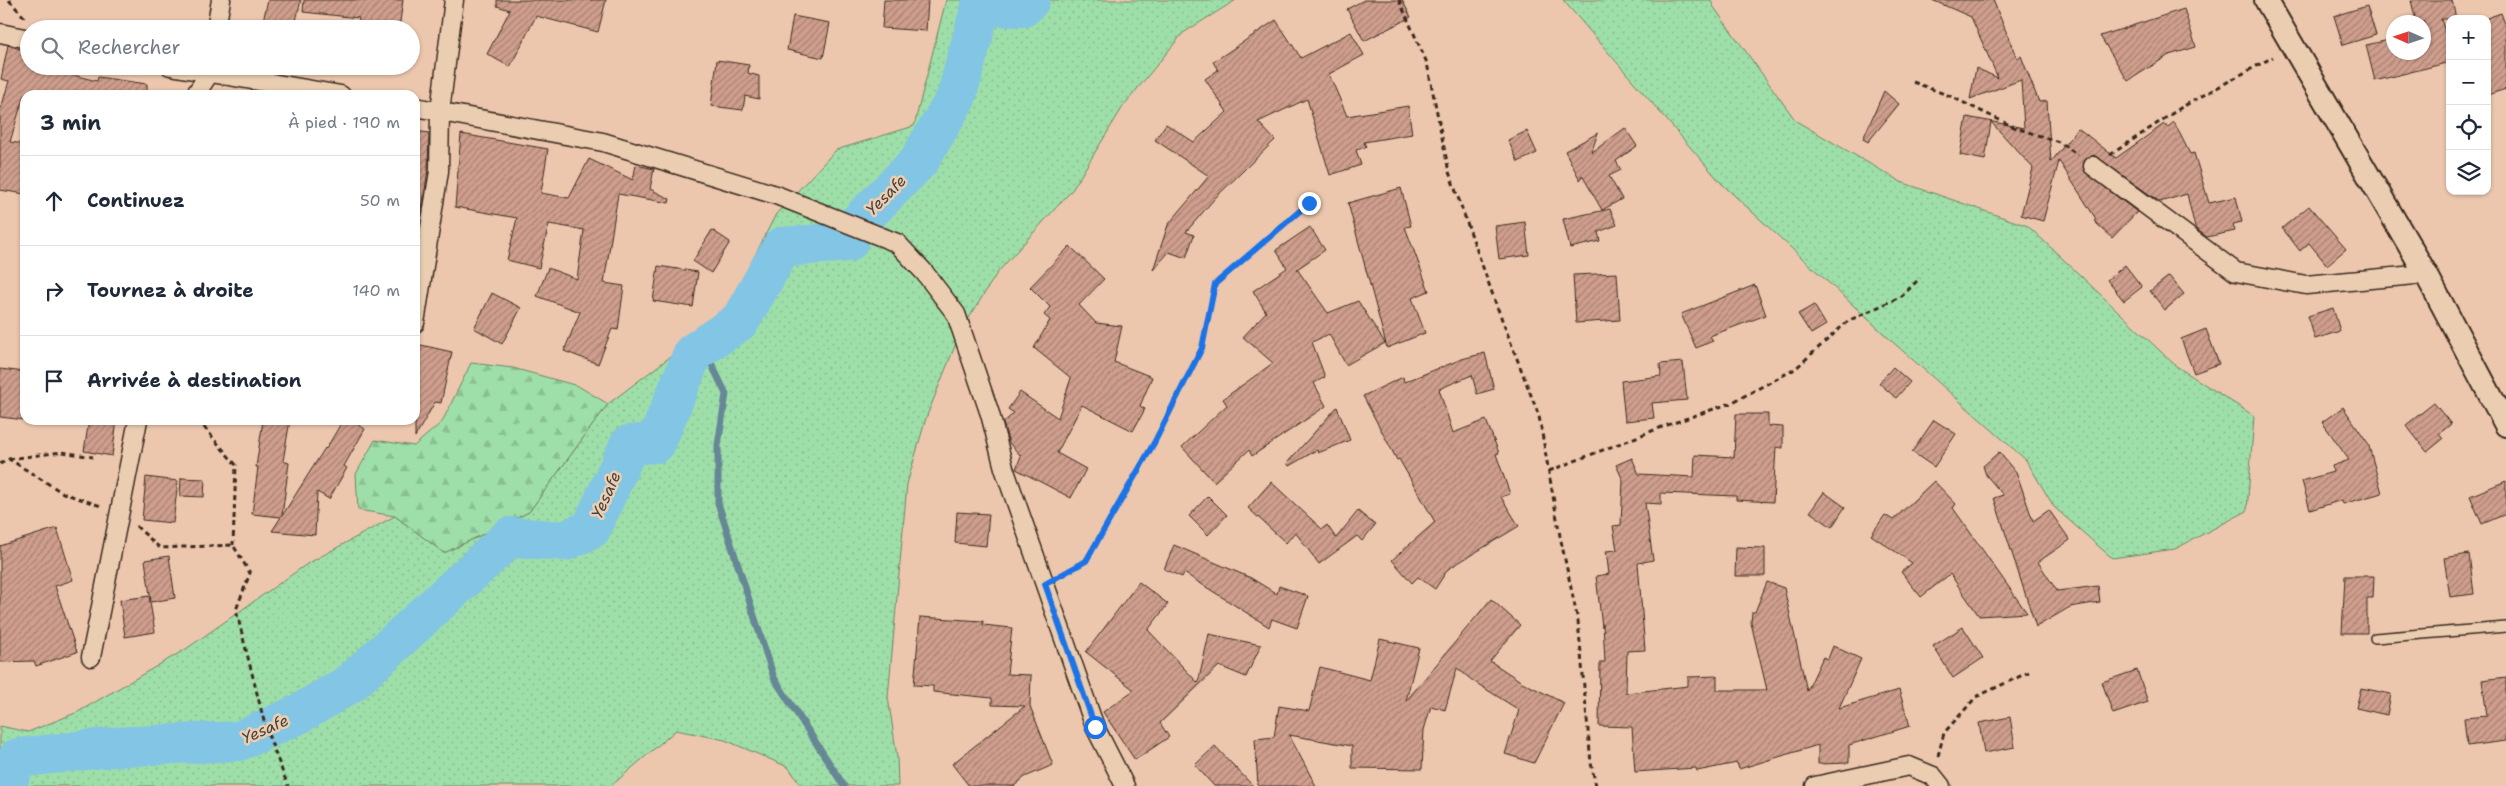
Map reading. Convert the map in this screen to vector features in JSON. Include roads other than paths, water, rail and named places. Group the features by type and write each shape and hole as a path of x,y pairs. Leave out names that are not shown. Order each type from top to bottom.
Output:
{"street":[{"path":"217,20 220,0"},
{"path":"420,292 439,171 440,111 454,0"},
{"path":"2266,0 2426,274 2506,425"},
{"path":"0,34 20,37"},
{"path":"198,90 207,75"},
{"path":"236,75 315,90"},
{"path":"420,108 603,142 776,195 897,243 924,272 956,314 990,414 1004,468 1095,727 1125,786"},
{"path":"2094,166 2236,272 2306,285 2426,274"},
{"path":"91,657 137,425"},
{"path":"1815,786 1909,766 1937,781"}],"lane":[{"path":"2375,638 2506,628"}],"waterway":[{"name":"Yesafe","path":"5,786 18,758 113,747 239,741 299,714 351,683 510,537 565,541 591,529 629,445 656,443 693,353 740,321 782,247 848,242 854,227 919,161 956,98 981,6 1023,7 1030,0"},
{"path":"703,346 726,394 718,445 718,503 774,678 844,786"}]}
